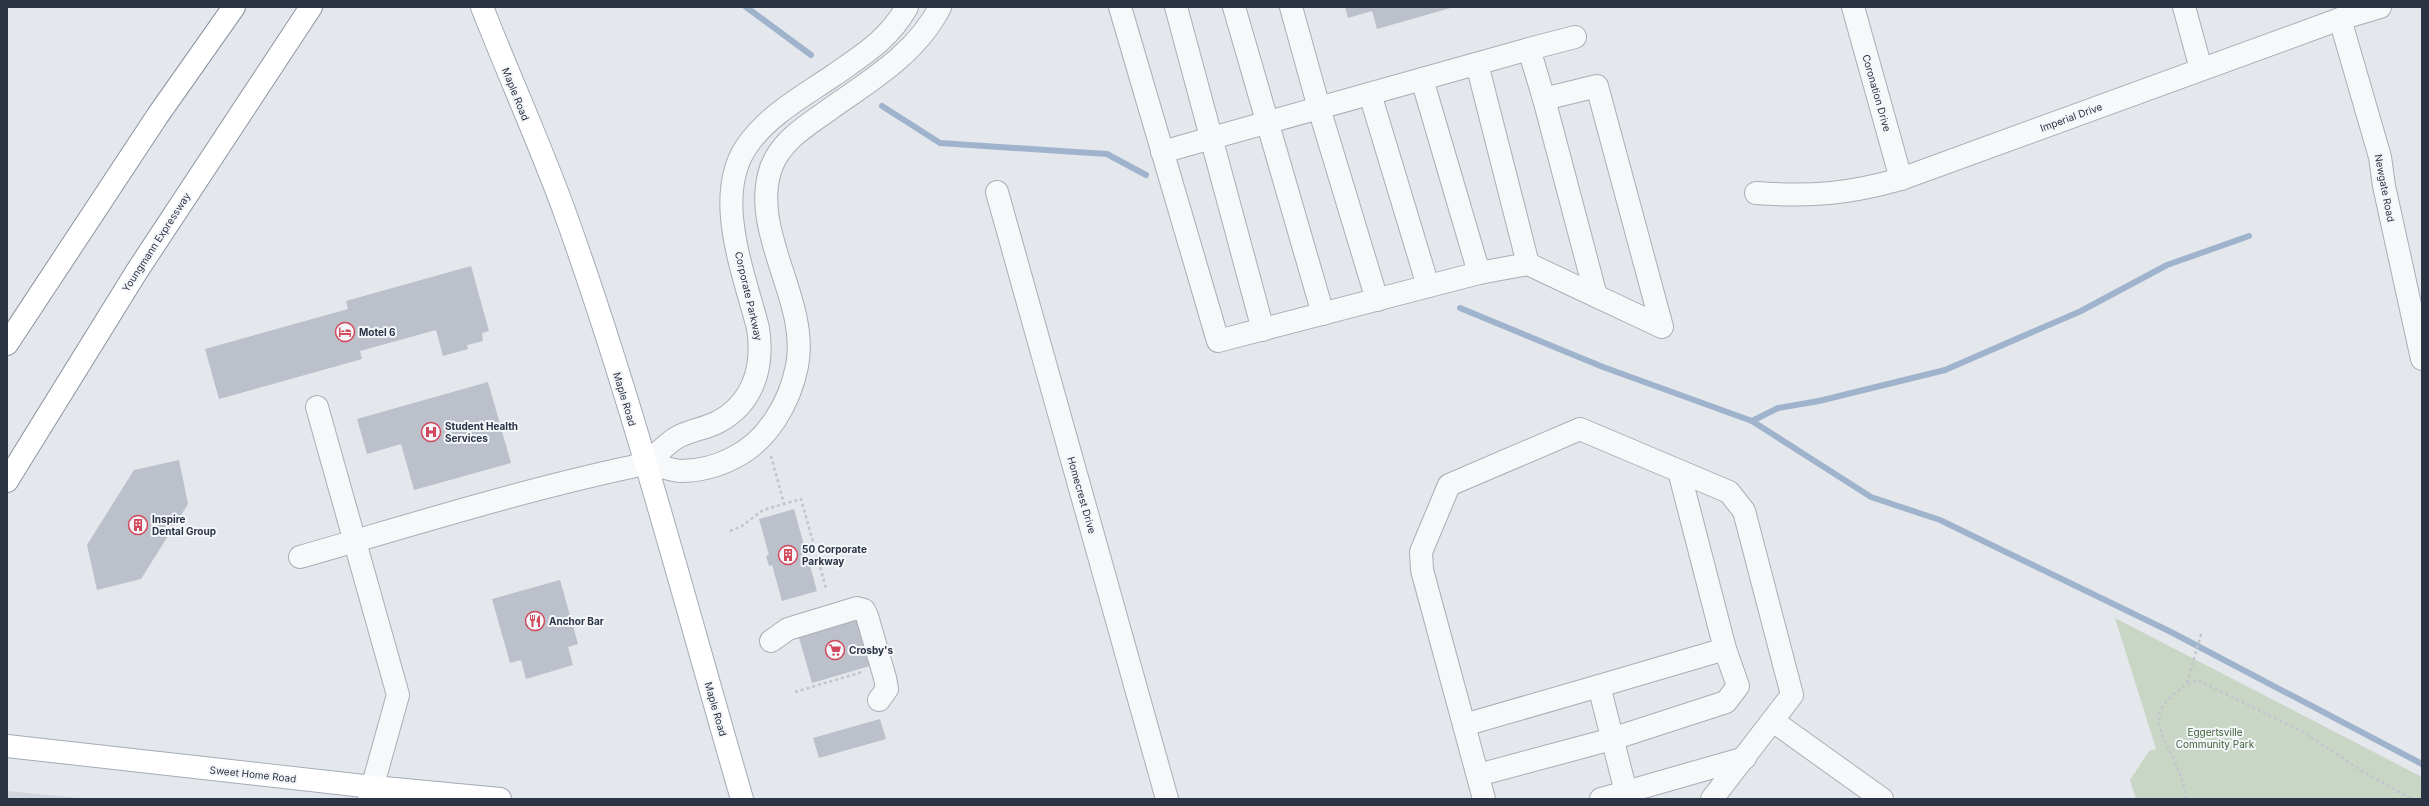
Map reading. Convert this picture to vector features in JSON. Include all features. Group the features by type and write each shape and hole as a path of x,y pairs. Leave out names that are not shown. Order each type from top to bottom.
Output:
{"main road":[{"path":"7,344 158,115 234,7"},
{"name":"Youngmann Expressway","path":"7,481 146,258 311,7"},
{"name":"Maple Road","path":"482,7 564,211 646,464 742,799"},
{"name":"Sweet Home Road","path":"7,746 373,795 500,799"}],"street":[{"name":"Corporate Parkway","path":"646,464 676,438 716,422 734,410 748,394 758,376 761,346 731,213 735,174 749,143 764,126 782,110 884,39 907,7"},
{"path":"300,557 570,480 646,464 679,471 712,468 737,456 752,445 769,429 784,405 798,362 798,334 767,214 768,183 771,168 781,150 796,133 897,60 917,41 940,7"},
{"path":"1120,7 1218,341 1479,273 1528,264 1662,327 1597,86 1544,99"},
{"path":"1176,7 1263,330"},
{"path":"1234,7 1323,314"},
{"path":"1291,7 1319,108 1377,300"},
{"name":"Coronation Drive","path":"1852,7 1901,179"},
{"path":"2184,7 2201,69"},
{"name":"Imperial Drive","path":"1756,193 1798,196 1830,195 1861,190 1901,179 2340,19 2380,7"},
{"name":"Newgate Road","path":"2340,19 2380,157 2384,186 2421,348"},
{"path":"1162,152 1575,37"},
{"path":"1529,49 1544,99 1596,296"},
{"path":"1477,64 1528,264"},
{"path":"1422,79 1479,273"},
{"path":"824,81 838,103"},
{"path":"1370,94 1428,286"},
{"name":"Homecrest Drive","path":"997,192 1167,799"},
{"path":"316,407 398,695 373,795"},
{"path":"1484,799 1422,570 1421,552 1449,485 1580,429 1729,492 1744,511 1792,695 1712,799"},
{"path":"1478,775 1612,739 1726,702 1738,686 1725,649 1679,471"},
{"path":"771,641 788,629 857,608 864,610 885,678 886,689 879,700"},
{"path":"1464,725 1725,649"},
{"path":"1599,686 1612,739 1630,795"},
{"path":"1773,721 1882,799"},
{"path":"1601,799 1630,795 1745,758"}],"path":[{"path":"771,456 784,504"},
{"path":"730,531 742,526 763,510 801,499 813,548 826,588"},
{"path":"2187,683 2202,632"},
{"path":"796,692 867,670"},
{"path":"838,675 839,679"},
{"path":"2187,799 2177,765 2160,728 2158,717 2162,705 2187,683 2198,680 2213,685 2305,733 2362,771 2412,799"}],"shaded area":[{"path":"7,791 90,799 7,799"}],"green space":[{"name":"Eggertsville Community Park","path":"2115,618 2422,777 2422,799 2136,799 2130,780 2149,751 2156,749"}],"building":[{"path":"1345,7 1454,7 1377,29 1372,11 1348,18"},
{"name":"Motel 6","path":"471,266 489,331 482,333 483,341 467,345 468,349 443,356 436,330 360,351 362,359 219,399 205,349 348,309 346,301"},
{"name":"Student Health Services","path":"488,382 511,463 414,490 401,444 367,454 357,419"},
{"name":"Inspire Dental Group","path":"179,460 188,504 141,579 97,590 87,545 134,470"},
{"name":"50 Corporate Parkway","path":"794,509 804,545 810,543 813,554 807,555 817,591 782,601 772,565 769,566 766,556 769,555 759,519"},
{"name":"Anchor Bar","path":"560,580 578,644 568,647 573,665 526,679 521,660 510,663 492,599"},
{"name":"Crosby's","path":"858,617 873,665 812,683 798,634"},
{"path":"880,719 886,739 819,758 813,738"}],"waterway":[{"path":"746,7 811,55"},
{"path":"882,106 940,143 1107,154 1146,175"},
{"path":"1752,421 1778,408 1819,401 1945,370 2081,311 2167,265 2249,236"},
{"path":"1460,308 1603,367 1752,421 1871,497 1940,520 2171,632 2422,764"}],"place":[{"name":"Motel 6","path":"345,332"},
{"name":"Student Health Services","path":"431,432"},
{"name":"Inspire Dental Group","path":"138,525"},
{"name":"50 Corporate Parkway","path":"788,555"},
{"name":"Anchor Bar","path":"535,621"},
{"name":"Crosby's","path":"835,650"}]}
